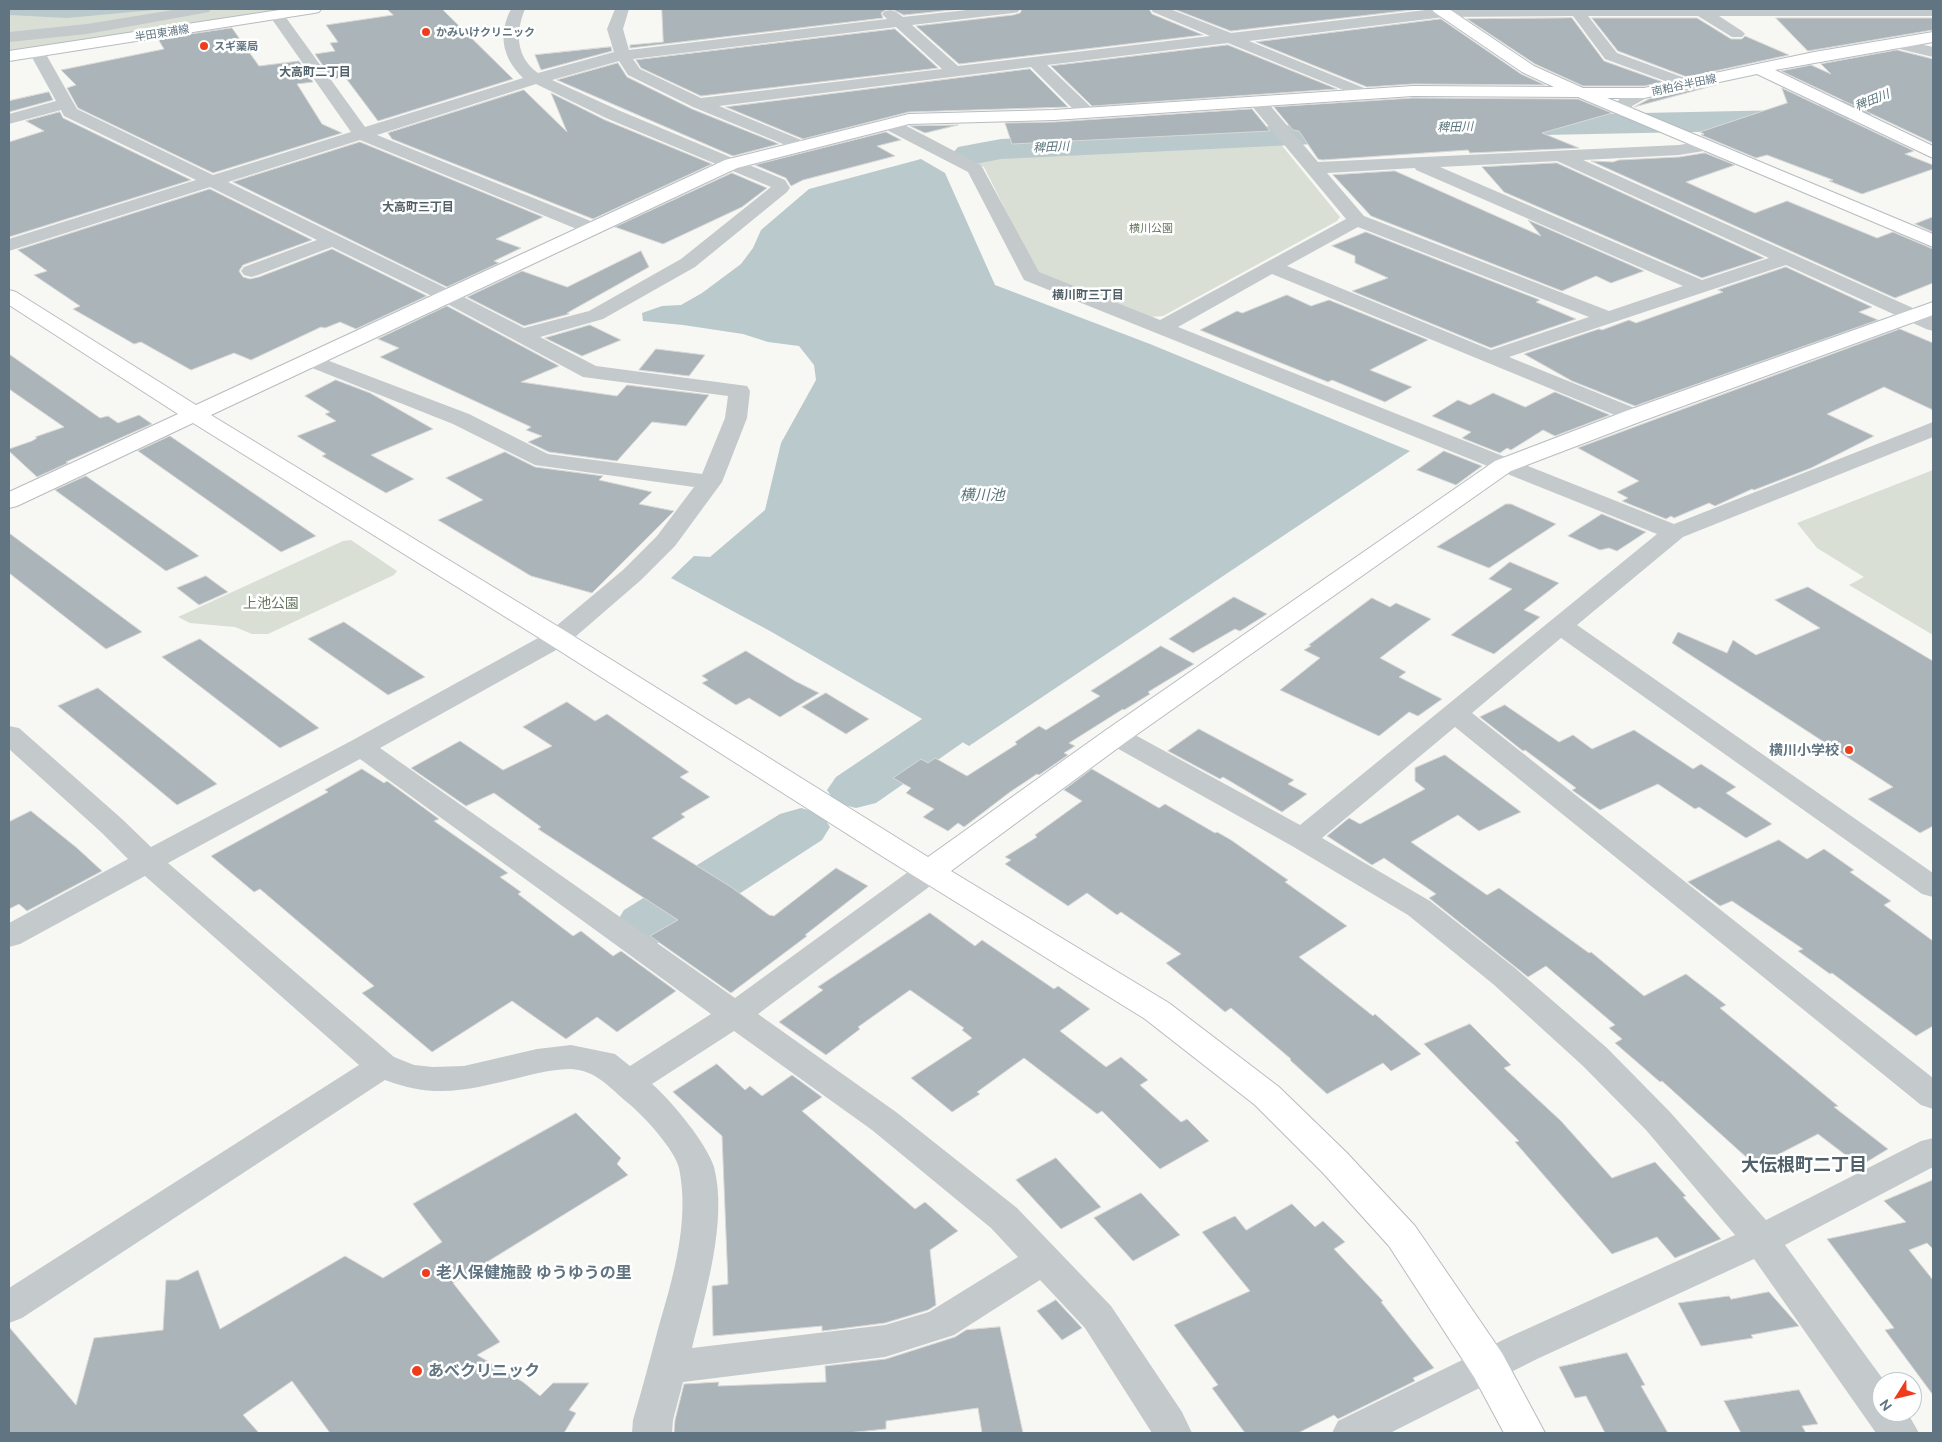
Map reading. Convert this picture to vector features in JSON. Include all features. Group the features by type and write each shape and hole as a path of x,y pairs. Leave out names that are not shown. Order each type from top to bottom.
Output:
{"street":[{"path":"9,37 87,29 204,9"},
{"name":"半田東浦線","path":"9,56 314,9"},
{"path":"518,9 510,25 513,54 522,69 536,79 612,114 779,184 781,188 688,263 613,306 596,315 523,335"},
{"path":"622,9 615,29 623,55 638,75 800,146"},
{"path":"885,9 954,71"},
{"path":"9,246 536,79 623,55 1012,9"},
{"path":"1158,9 1363,93"},
{"path":"699,103 1442,10 1933,11"},
{"name":"南粕谷半田線","path":"1442,10 1528,69 1580,93 1644,94 1822,55 1933,37"},
{"path":"1576,10 1611,56 1687,84"},
{"path":"1701,12 1737,34"},
{"path":"277,14 361,134 591,228"},
{"path":"1897,44 1933,52"},
{"path":"9,936 362,748 558,638 632,575 666,541 710,482 736,418 738,391 591,372 447,296 70,112 37,52"},
{"path":"1034,62 1087,113"},
{"path":"1760,69 1933,153"},
{"path":"12,496 731,164 909,119 1087,113 1363,93 1469,90 1580,93 1933,241"},
{"path":"1633,115 1623,106 1626,102 1644,94"},
{"path":"1257,101 1357,220 1607,317"},
{"path":"9,119 65,104"},
{"path":"889,124 975,169 1031,276 1162,327 1502,466 1674,532"},
{"path":"1313,168 1679,150 1704,146"},
{"path":"1560,156 1786,259 1926,316"},
{"path":"1416,163 1701,287"},
{"path":"1162,327 1357,220"},
{"path":"248,270 333,240"},
{"path":"1489,357 1786,259"},
{"path":"1271,267 1634,416"},
{"path":"9,296 194,413 1157,1011 1267,1096 1336,1163 1402,1236 1488,1365 1525,1433"},
{"path":"629,1083 734,1015 1116,736 1502,466 1634,416 1926,316"},
{"path":"309,360 461,419 543,460 710,482"},
{"path":"1302,839 1456,714 1674,532 1933,429"},
{"path":"1561,626 1933,887"},
{"path":"1456,714 1933,1096"},
{"path":"9,734 112,826 148,861 382,1066 412,1077 433,1080 464,1078 537,1060 571,1057 604,1063 647,1099 677,1133 696,1166 701,1214 690,1282 653,1420 652,1433"},
{"path":"1116,736 1302,839 1419,908 1504,976 1595,1057 1658,1120 1761,1240 1872,1396"},
{"path":"362,748 884,1121 1004,1218 1098,1317 1172,1433"},
{"path":"9,1307 382,1066"},
{"path":"1352,1433 1488,1365 1761,1240 1933,1151"},
{"path":"668,1366 885,1341 941,1324 1044,1259"},
{"path":"1891,1422 1899,1433"}],"green space":[{"path":"9,9 280,9 280,10 9,51"},
{"name":"横川公園","path":"1275,137 1340,217 1337,221 1163,316 1149,317 1036,271 984,167 966,158 1041,149"},
{"path":"1933,470 1933,635 1849,585 1864,577 1817,548 1797,523"},
{"name":"上池公園","path":"351,540 397,571 394,575 268,634 252,634 235,627 190,623 178,617 343,541"}],"water":[{"path":"9,9 164,9 67,18 9,15"},
{"name":"横川池","path":"921,159 945,173 995,285 1150,344 1410,451 969,746 770,631 671,578 694,556 710,557 765,510 781,443 816,380 814,365 799,346 768,342 743,334 643,321 642,313 662,306 681,305 702,293 741,264 753,248 761,230 809,189"}],"building":[{"path":"387,9 442,9 513,79 378,121 345,77 332,79 315,54 335,51 330,43 338,42 326,25 393,15"},
{"path":"662,9 887,9 881,13 883,18 630,48 630,45 663,42"},
{"path":"892,9 961,9 904,15"},
{"path":"1022,9 1149,9 1152,14 1203,35 959,64 916,26 1013,15 1020,13"},
{"path":"1174,9 1420,9 1231,31"},
{"path":"1572,18 1604,61 1663,82 1644,86 1583,86 1535,64 1467,19"},
{"path":"1592,18 1697,18 1731,39 1742,39 1745,36 1789,55 1687,77 1618,51"},
{"path":"1776,18 1933,18 1933,30 1808,51"},
{"path":"1441,19 1521,74 1545,85 1413,84 1367,87 1256,42"},
{"path":"232,28 259,66 299,61 313,82 297,84 322,124 342,133 213,173 78,108 67,88 76,85 61,70 164,49 158,39"},
{"path":"895,29 938,68 701,96 641,68 636,60"},
{"path":"1228,45 1337,89 1092,106 1051,66"},
{"path":"611,47 612,51 541,70 535,55"},
{"path":"1897,50 1933,59 1933,143 1781,71 1811,65 1831,74 1821,64"},
{"path":"618,63 627,77 692,109 779,144 733,156 557,80"},
{"path":"1030,69 1068,107 909,112 803,139 726,107"},
{"path":"1716,85 1634,107 1649,99"},
{"path":"1782,88 1914,151 1905,154 1933,165 1933,169 1862,194 1829,181 1833,180 1767,155 1756,158 1701,135 1704,134 1700,132 1787,103"},
{"path":"524,90 567,132 551,93 605,120 712,164 593,219 392,139 388,133"},
{"path":"49,92 53,100 9,112 9,101"},
{"path":"1413,98 1578,99 1612,113 1542,133 1579,148 1470,153 1468,150 1322,160 1318,159 1299,131 1293,130 1274,107"},
{"path":"1252,109 1270,131 1012,144 1005,123 1054,122"},
{"path":"60,112 63,118 191,180 9,237 9,142 44,131 26,121"},
{"path":"958,125 925,133 910,126"},
{"path":"886,132 901,140 877,146 895,156 803,180 791,186 786,178 755,165"},
{"path":"360,142 543,217 496,239 521,248 494,261 499,263 447,287 233,182"},
{"path":"1705,153 1735,165 1686,182 1755,213 1787,201 1877,238 1893,232 1933,249 1933,283 1895,298 1591,161 1613,162"},
{"path":"1557,163 1764,258 1702,278 1504,192 1482,167"},
{"path":"1395,171 1541,236 1528,220 1644,271 1611,283 1596,276 1562,291 1371,216 1333,175"},
{"path":"732,173 767,188 742,207 663,244 615,227"},
{"path":"210,189 312,240 243,265 239,271 243,277 250,279 259,277 332,249 427,296 356,329 340,322 325,328 321,327 251,360 234,353 191,370 141,342 134,344 73,309 80,306 34,275 47,271 18,250"},
{"path":"1933,217 1933,232 1915,224"},
{"path":"1366,232 1540,300 1536,302 1576,319 1491,348 1352,291 1388,278 1355,263 1355,256 1332,246"},
{"path":"641,251 649,267 567,313 569,314 524,326 467,297 522,271 567,287"},
{"path":"1786,267 1872,307 1859,312 1878,320 1635,406 1572,381 1524,354 1629,320 1636,323 1723,292 1718,290"},
{"path":"1287,295 1311,306 1329,300 1428,340 1370,370 1412,387 1385,402 1332,380 1328,382 1200,330 1237,311 1242,313"},
{"path":"447,306 559,366 521,382 617,396 627,385 709,395 686,426 652,422 617,461 549,452 528,442 542,436 526,430 531,427 380,357 399,348 378,339"},
{"path":"590,325 621,340 582,356 545,338"},
{"path":"1900,329 1933,343 1933,410 1884,387 1827,414 1874,436 1811,468 1754,490 1752,489 1715,506 1709,503 1674,518 1671,516 1666,519 1622,501 1628,498 1617,492 1639,481 1578,448"},
{"path":"656,349 705,355 689,376 639,370"},
{"path":"9,354 100,418 108,416 118,423 139,415 152,424 37,477 9,449 64,427 9,389"},
{"path":"336,380 370,393 433,429 371,455 414,479 386,493 322,456 326,454 297,436 336,421 325,414 330,412 305,396"},
{"path":"1555,392 1610,415 1555,436 1543,430 1511,450 1507,448 1500,453 1462,438 1471,432 1432,416 1458,400 1470,405 1493,393 1525,407"},
{"path":"170,436 316,536 281,552 138,451"},
{"path":"1444,451 1482,466 1456,485 1417,470"},
{"path":"505,452 535,467 603,476 599,480 652,492 639,504 674,511 592,593 531,576 438,520 483,500 446,478"},
{"path":"86,476 199,556 166,571 55,490"},
{"path":"1506,504 1511,504 1556,524 1489,568 1437,547"},
{"path":"1602,514 1646,532 1617,551 1609,548 1600,550 1568,536"},
{"path":"9,533 142,632 106,649 9,573"},
{"path":"1510,562 1559,583 1524,610 1540,617 1494,654 1451,635 1512,589 1489,579"},
{"path":"206,576 228,592 199,605 177,588"},
{"path":"1808,587 1933,661 1933,826 1920,833 1868,799 1893,787 1672,643 1678,632 1727,653 1733,640 1756,655 1820,628 1775,600"},
{"path":"1234,597 1267,614 1240,631 1235,629 1193,653 1169,639"},
{"path":"1372,598 1390,607 1396,603 1431,619 1380,658 1406,672 1399,677 1442,699 1418,716 1409,712 1379,736 1280,690 1320,658 1304,650 1311,646 1309,645"},
{"path":"344,622 425,677 388,695 308,639"},
{"path":"200,639 319,728 280,748 162,657"},
{"path":"1161,646 1194,664 1148,692 1150,694 1069,743 1075,746 1064,753 1068,755 1010,792 964,827 958,823 948,831 923,817 934,809 906,793 911,788 893,778 921,759 928,763 935,758 967,776 1017,744 1015,742 1039,726 1046,730 1100,696 1091,691"},
{"path":"746,651 795,681 819,693 780,717 749,698 736,705 702,683 708,680 702,676"},
{"path":"98,688 217,784 177,805 58,706"},
{"path":"826,693 869,719 846,734 802,707"},
{"path":"567,702 595,721 607,714 689,772 680,777 710,797 681,814 685,817 652,838 731,887 769,915 774,916 836,868 868,886 805,935 807,936 731,993 650,936 678,920 538,829 541,827 494,793 466,806 411,768 460,741 503,770 552,746 523,727"},
{"path":"1505,705 1559,742 1573,735 1592,749 1634,730 1693,769 1701,764 1736,787 1726,793 1772,824 1746,838 1699,807 1695,809 1658,784 1600,810 1572,790 1576,788 1525,750 1523,751 1480,717"},
{"path":"1199,729 1294,780 1288,784 1307,794 1282,812 1223,777 1220,779 1168,751"},
{"path":"1445,755 1521,812 1479,831 1458,815 1411,842 1487,895 1499,888 1589,953 1591,952 1644,996 1686,974 1726,1005 1720,1008 1838,1106 1834,1107 1888,1149 1860,1166 1818,1134 1756,1166 1662,1081 1660,1082 1615,1043 1622,1039 1609,1028 1615,1025 1546,966 1528,977 1429,898 1436,894 1384,858 1372,865 1327,836 1349,818 1360,824 1425,789 1415,781 1415,768"},
{"path":"362,769 384,783 387,781 439,819 434,821 508,873 500,877 521,892 518,894 573,936 581,931 613,956 621,951 676,991 617,1032 597,1017 566,1039 512,1001 432,1052 362,993 374,986 260,889 254,892 211,856 328,792 325,790"},
{"path":"1092,769 1159,808 1165,804 1215,833 1217,832 1231,840 1288,880 1285,882 1347,926 1299,957 1373,1016 1375,1014 1421,1054 1391,1071 1383,1063 1327,1094 1291,1059 1231,1008 1225,1012 1166,963 1181,954 1121,912 1117,915 1087,893 1068,906 1005,864 1011,860 1005,857 1037,837 1035,835 1082,801 1064,790"},
{"path":"31,811 102,871 27,911 19,904 9,909 9,822"},
{"path":"1779,840 1807,859 1824,849 1854,870 1850,872 1891,901 1884,905 1933,941 1933,1026 1916,1036 1832,973 1830,974 1798,951 1803,949 1732,901 1720,906 1688,882"},
{"path":"930,913 975,946 982,940 1054,989 1058,986 1090,1009 1060,1031 1106,1067 1121,1057 1148,1080 1140,1085 1181,1122 1187,1119 1209,1141 1160,1169 1102,1111 1097,1114 1024,1058 977,1092 980,1094 952,1112 911,1078 972,1038 962,1030 964,1028 910,990 858,1027 860,1029 826,1055 779,1022 823,990 818,987"},
{"path":"1470,1024 1511,1065 1504,1068 1561,1121 1612,1178 1655,1162 1686,1196 1683,1197 1721,1239 1675,1258 1657,1237 1612,1254 1515,1142 1519,1141 1424,1044"},
{"path":"717,1064 745,1090 750,1086 762,1096 792,1075 822,1097 802,1111 915,1209 925,1202 958,1231 930,1250 936,1305 928,1310 885,1323 822,1331 822,1326 713,1336 712,1286 728,1284 722,1136 673,1092"},
{"name":"老人保健施設 ゆうゆうの里","path":"576,1113 621,1158 617,1164 628,1175 453,1283 500,1342 477,1355 523,1382 540,1396 553,1383 589,1383 569,1410 576,1413 564,1433 330,1433 292,1381 243,1415 259,1433 9,1433 9,1327 76,1405 94,1338 163,1330 166,1280 178,1280 198,1270 220,1329 345,1256 383,1278 442,1242 413,1204"},
{"path":"1056,1158 1101,1207 1061,1229 1016,1180"},
{"path":"1933,1180 1933,1249 1927,1243 1909,1250 1933,1280 1933,1395 1922,1380 1922,1372 1916,1372 1885,1330 1894,1328 1827,1239 1906,1222 1884,1201"},
{"path":"1141,1193 1180,1235 1133,1261 1094,1218"},
{"path":"1292,1204 1315,1227 1323,1221 1345,1242 1334,1249 1383,1301 1381,1302 1434,1368 1413,1378 1415,1381 1338,1419 1334,1415 1298,1433 1245,1433 1212,1388 1218,1385 1174,1325 1250,1291 1202,1232 1235,1216 1246,1230"},
{"path":"1769,1292 1799,1326 1751,1335 1753,1338 1701,1346 1678,1303 1729,1296 1731,1299"},
{"path":"1056,1300 1082,1328 1062,1340 1037,1311"},
{"path":"1000,1327 1023,1433 982,1433 978,1408 886,1421 886,1429 847,1433 674,1433 675,1420 684,1384 719,1382 718,1386 826,1382 825,1366 886,1359 955,1337 966,1330"},
{"path":"1627,1353 1645,1385 1641,1386 1668,1433 1605,1433 1586,1396 1575,1398 1559,1367"},
{"path":"1799,1390 1818,1424 1802,1426 1806,1433 1741,1433 1724,1401"}],"waterway":[{"name":"稗田川","path":"1494,126 1790,120 1857,108 1892,95 1933,74"},
{"name":"稗田川","path":"970,154 1001,149 1378,131"},
{"path":"856,790 942,731"},
{"path":"646,925 801,827"}],"place":[{"name":"かみいけクリニック","path":"426,32"},
{"name":"スギ薬局","path":"204,46"},
{"name":"横川小学校","path":"1849,750"},
{"name":"老人保健施設 ゆうゆうの里","path":"426,1273"},
{"name":"あべクリニック","path":"417,1371"}],"district":[{"name":"大高町二丁目","path":"315,72"},
{"name":"大高町三丁目","path":"418,207"},
{"name":"横川町三丁目","path":"1088,295"},
{"name":"大伝根町二丁目","path":"1804,1165"}]}
